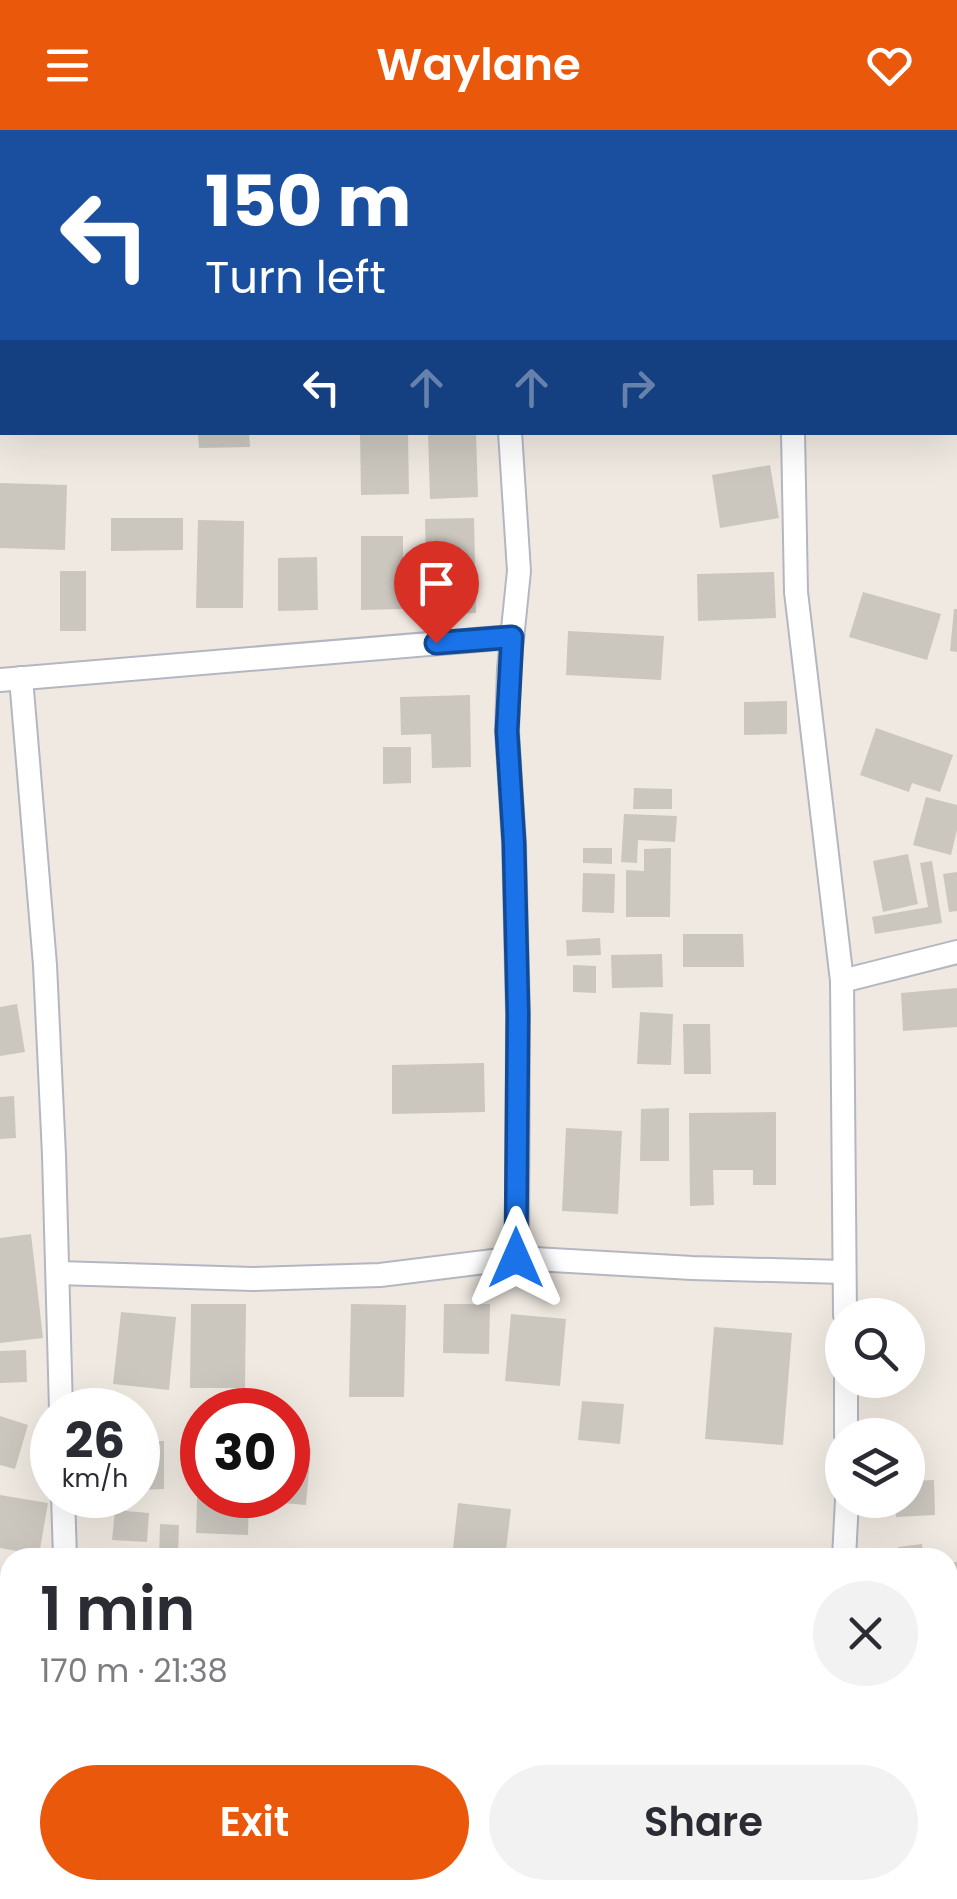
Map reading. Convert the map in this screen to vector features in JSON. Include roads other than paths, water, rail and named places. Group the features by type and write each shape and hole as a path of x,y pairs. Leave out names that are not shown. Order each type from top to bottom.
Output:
{"street":[{"path":"510,435 519,571 507,731 518,1014 516,1258"},
{"path":"793,435 796,592 842,981 845,1298"},
{"path":"61,1388 45,965 10,679 512,637"},
{"path":"842,981 957,952"},
{"path":"58,1272 252,1279 380,1274 516,1258 844,1272"},
{"path":"64,1518 66,1548"},
{"path":"845,1548 846,1518"}]}
